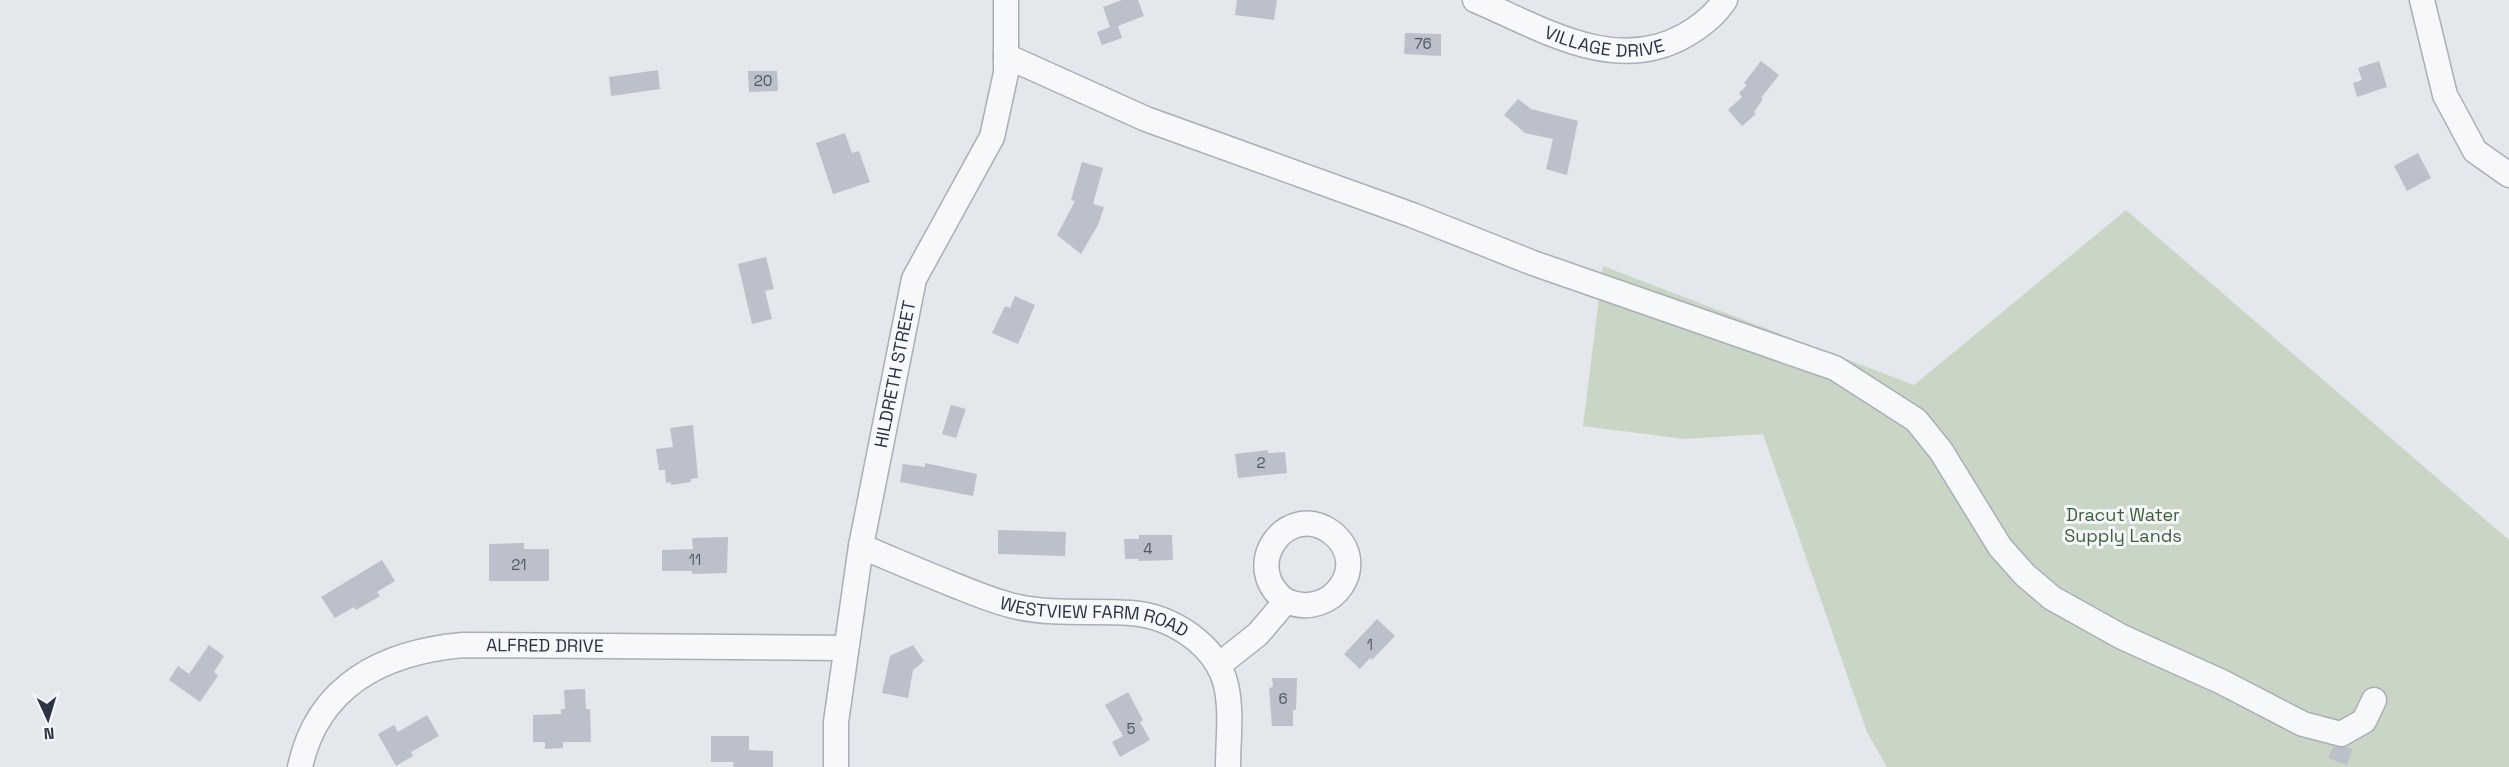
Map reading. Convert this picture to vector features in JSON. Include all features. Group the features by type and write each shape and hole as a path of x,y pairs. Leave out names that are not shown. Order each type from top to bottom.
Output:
{"street":[{"name":"HILDRETH STREET","path":"836,767 836,722 861,546 914,279 992,137 1006,73 1006,0"},
{"name":"VILLAGE DRIVE","path":"1475,0 1579,44 1618,52 1638,51 1676,40 1709,19 1725,0"},
{"path":"2422,0 2445,95 2475,151 2509,175"},
{"path":"1006,56 1146,119 1412,215 1533,263 1835,368 1916,420 1941,451 2000,547 2025,575 2052,598 2122,637 2222,682 2303,724 2341,734 2364,721 2374,700"},
{"name":"WESTVIEW FARM ROAD","path":"861,546 998,603 1042,611 1131,613 1154,616 1191,636 1219,665 1226,685 1229,707 1228,767"},
{"path":"1219,665 1258,634 1286,601"},
{"name":"ALFRED DRIVE","path":"300,767 311,732 323,712 340,693 360,676 409,653 434,648 474,645 846,648"}],"green space":[{"name":"Dracut Water Supply Lands","path":"2126,210 2509,540 2509,767 1887,767 1867,732 1763,434 1685,439 1583,426 1603,266 1914,385"}],"building":[{"path":"1122,0 1138,0 1144,16 1118,26 1122,38 1102,45 1097,32 1110,27 1103,7"},
{"path":"1237,0 1277,0 1274,20 1235,15"},
{"path":"1405,33 1441,34 1441,56 1404,54"},
{"path":"1761,61 1779,75 1761,98 1763,99 1754,112 1756,114 1742,126 1728,110 1742,97 1739,93 1747,85 1744,83"},
{"path":"2379,61 2387,87 2357,97 2353,83 2362,80 2358,68"},
{"path":"658,70 660,89 611,96 609,77"},
{"path":"748,71 777,71 778,91 749,92"},
{"path":"1518,99 1531,109 1578,121 1567,175 1546,169 1553,139 1525,133 1504,115"},
{"path":"845,133 852,153 859,151 870,182 833,194 816,143"},
{"path":"2418,153 2431,178 2407,191 2394,166"},
{"path":"1082,162 1103,168 1093,204 1104,207 1098,225 1081,254 1057,235 1075,201 1071,200"},
{"path":"766,257 774,289 765,291 772,319 752,324 738,264"},
{"path":"1015,296 1035,305 1018,344 992,333 1005,306 1010,308"},
{"path":"951,405 966,409 956,438 942,434"},
{"path":"693,425 698,478 691,479 691,482 671,485 671,482 666,483 665,470 659,470 656,449 673,447 670,428"},
{"path":"1268,450 1268,453 1285,452 1287,473 1238,478 1235,454"},
{"path":"925,463 977,474 973,496 900,482 903,464 925,467"},
{"path":"998,530 1066,532 1065,556 998,554"},
{"path":"1139,535 1172,535 1173,560 1125,559 1124,539 1139,539"},
{"path":"728,537 727,573 692,574 692,571 662,571 662,550 693,549 692,538"},
{"path":"524,543 524,549 549,549 549,581 489,581 489,544"},
{"path":"382,560 395,581 377,592 380,596 356,610 354,607 335,618 321,597"},
{"path":"1377,619 1395,636 1360,669 1344,654"},
{"path":"209,645 224,656 214,672 218,676 200,702 169,680 178,666 189,674"},
{"path":"913,645 924,661 913,670 908,698 882,693 890,656"},
{"path":"1272,678 1297,678 1293,726 1272,726 1269,688 1273,687"},
{"path":"585,689 586,709 590,709 591,742 563,742 563,748 545,749 545,742 533,742 533,715 561,714 561,709 565,709 564,690"},
{"path":"1128,692 1143,720 1140,722 1150,740 1120,757 1112,742 1123,736 1105,705"},
{"path":"427,715 439,736 411,752 413,756 396,766 378,734 394,725 398,732"},
{"path":"711,736 749,736 749,750 773,751 773,767 733,767 734,762 711,762"},
{"path":"2333,747 2353,749 2347,765 2328,758"}]}
